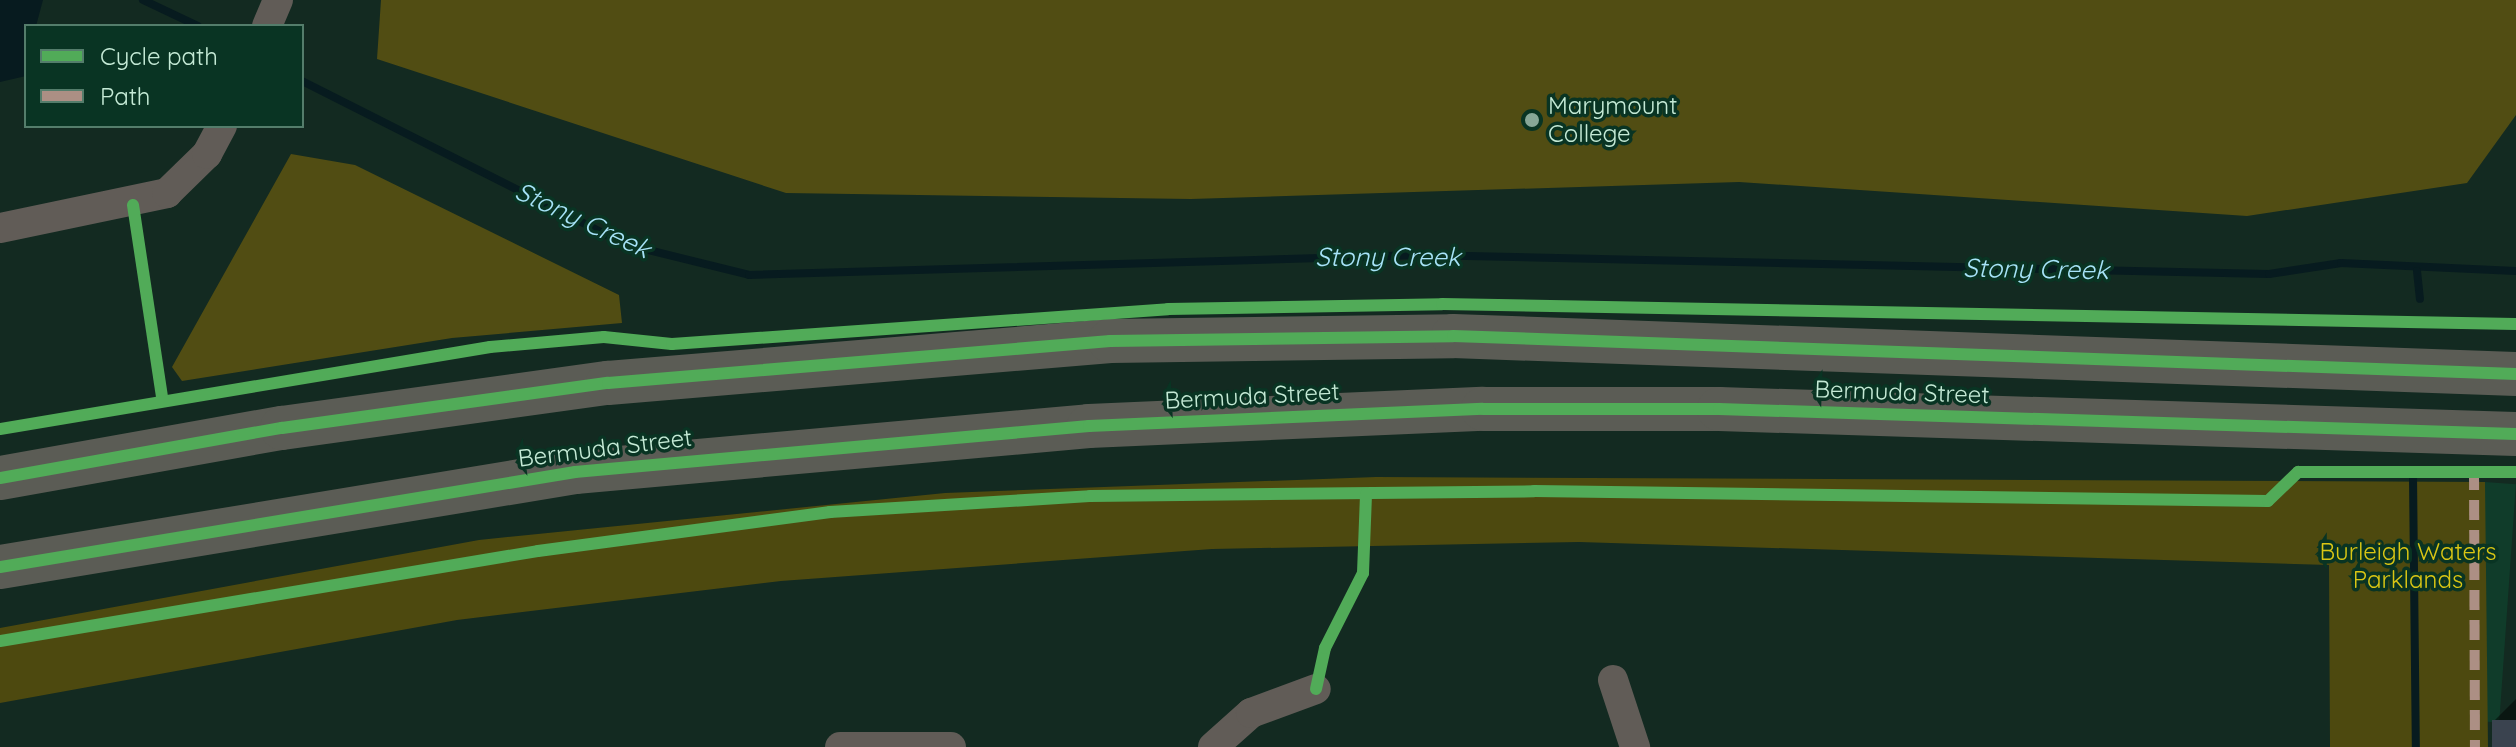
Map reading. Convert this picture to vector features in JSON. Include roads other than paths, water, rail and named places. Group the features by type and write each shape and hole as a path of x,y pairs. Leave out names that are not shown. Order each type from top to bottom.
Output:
{"main road":[{"name":"Bermuda Street","path":"0,478 282,428 593,384 1110,341 1453,336 2516,374"},
{"name":"Bermuda Street","path":"0,567 575,472 1089,426 1483,409 1690,408 2516,434"}],"street":[{"path":"268,24 278,0"},
{"path":"0,228 167,193 207,154 221,128"},
{"path":"1613,680 1635,747"},
{"path":"1213,747 1251,713 1316,689"},
{"path":"840,747 951,747"}],"water":[{"path":"0,0 43,0 37,24 24,24 24,76 0,82"}],"waterway":[{"name":"Stony Creek","path":"143,0 194,24"},
{"name":"Stony Creek","path":"304,82 624,244 749,275 1420,255 2269,274 2341,263 2516,271"},
{"path":"2417,271 2420,299"},
{"path":"2413,476 2416,747"}],"place":[{"name":"Marymount College","path":"1532,120"}],"park label":[{"name":"Burleigh Waters Parklands","path":"2408,566"}]}
